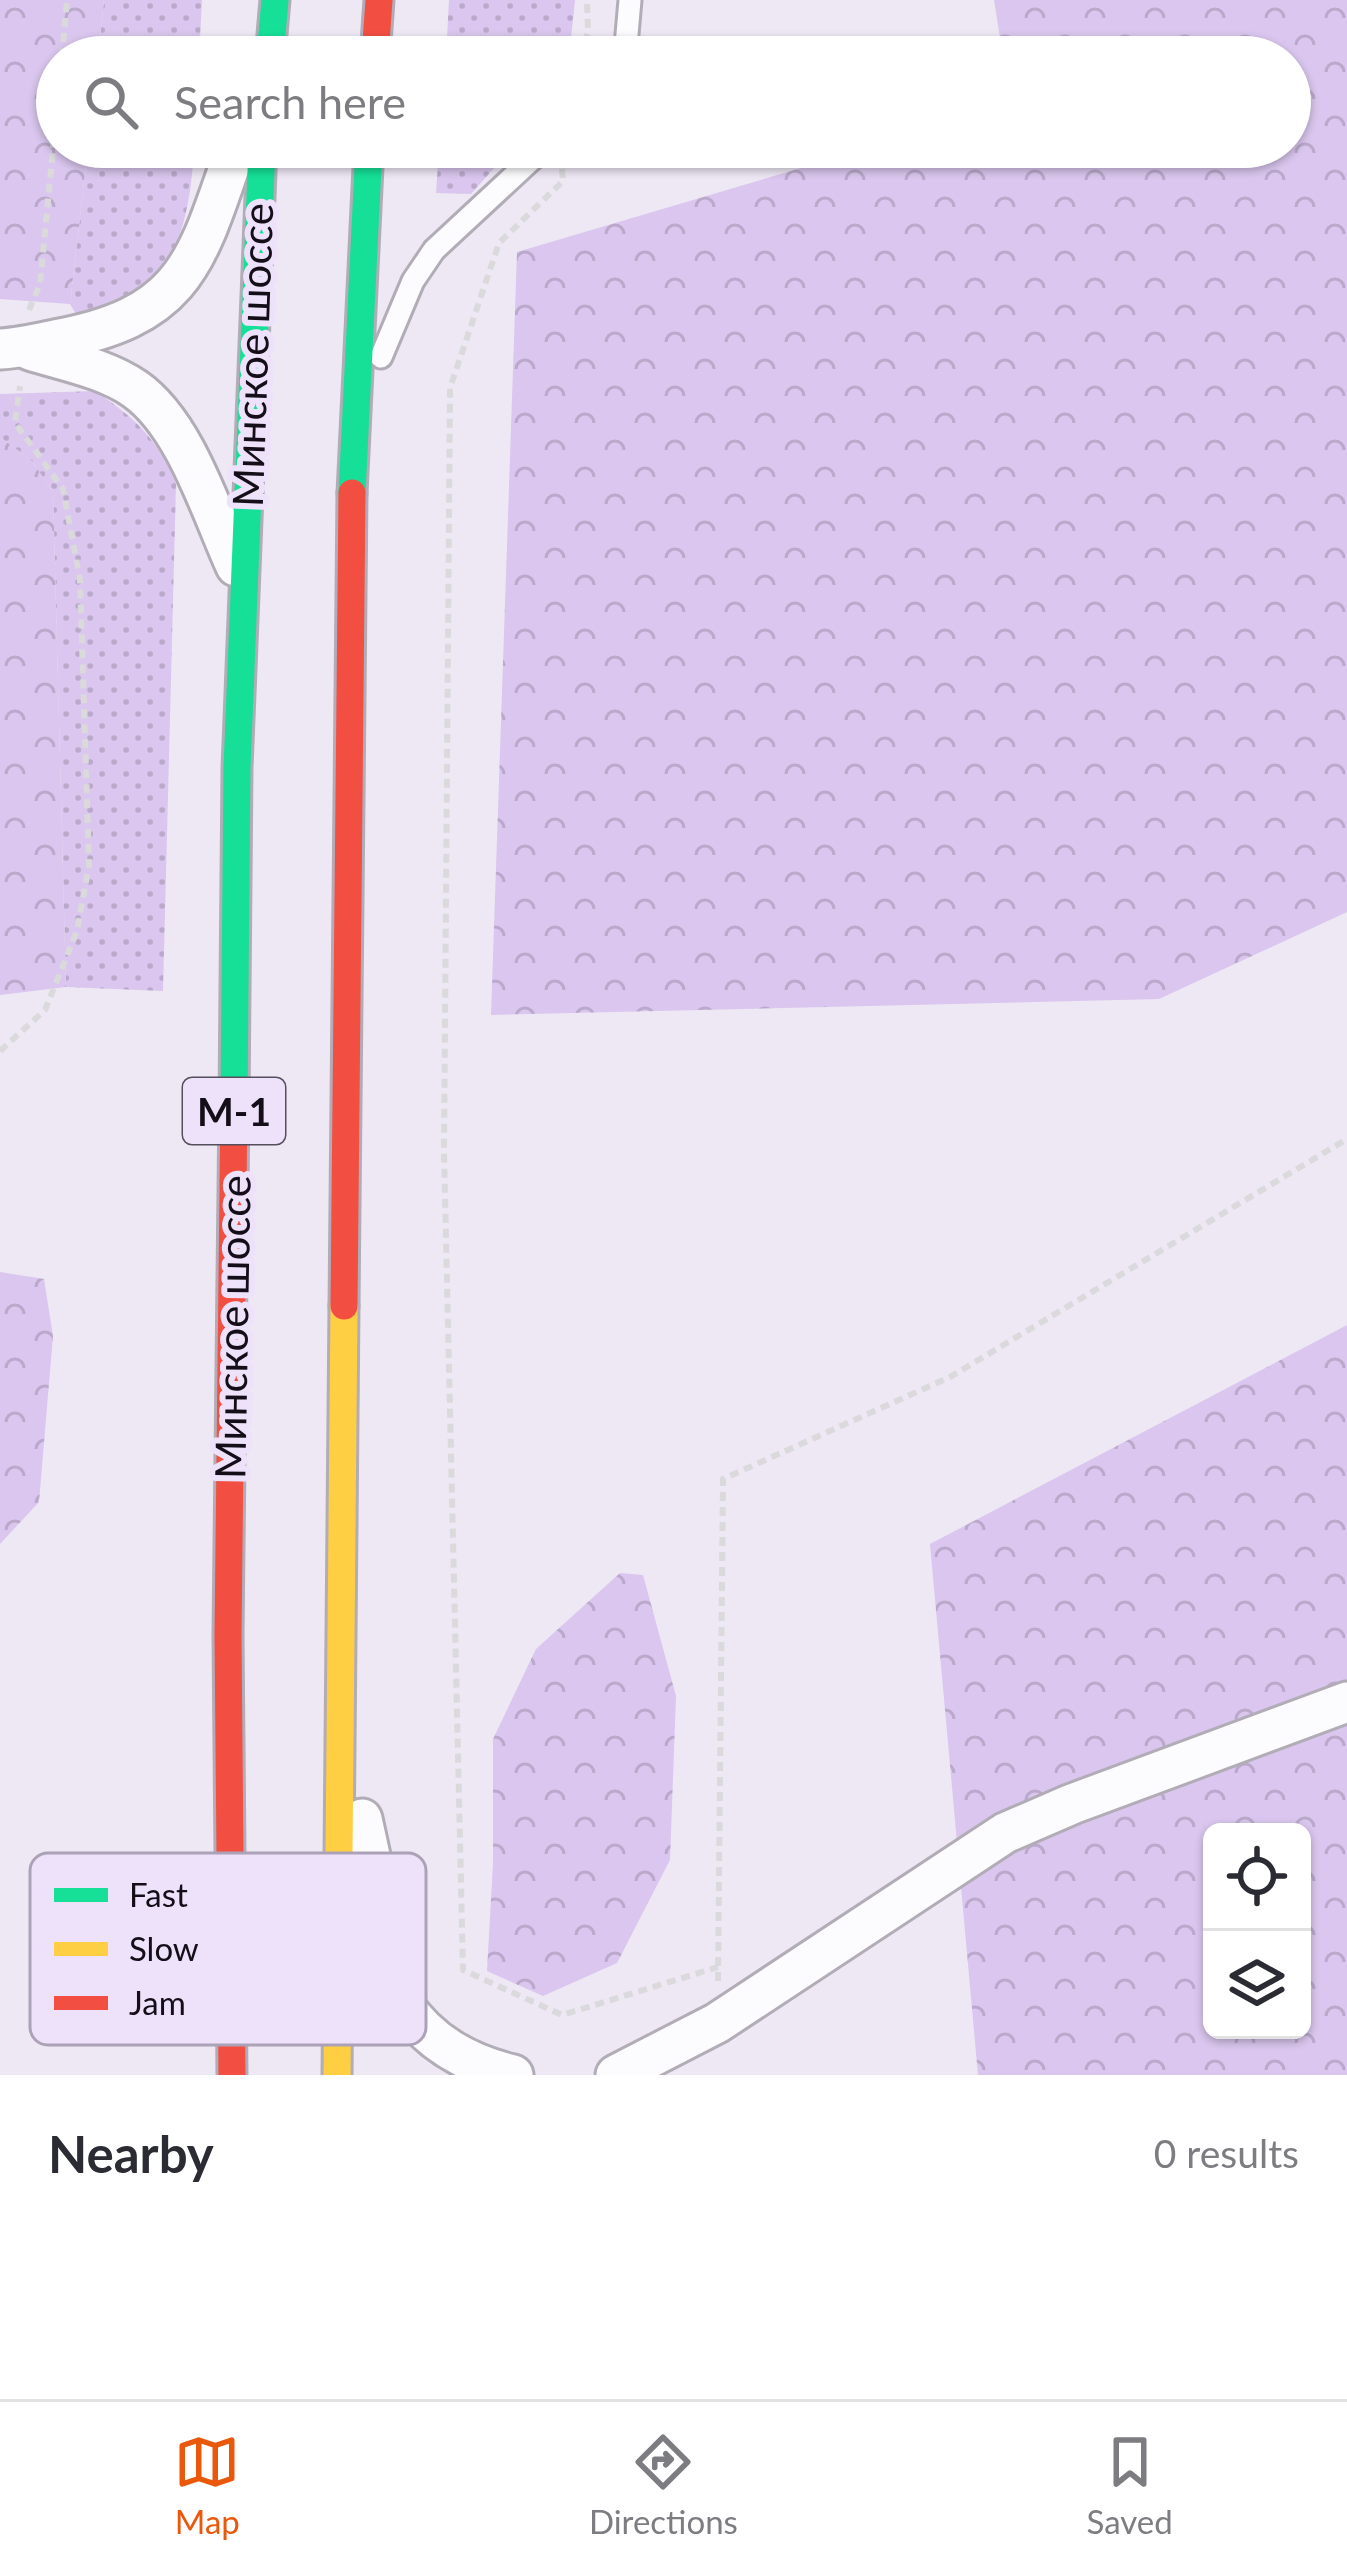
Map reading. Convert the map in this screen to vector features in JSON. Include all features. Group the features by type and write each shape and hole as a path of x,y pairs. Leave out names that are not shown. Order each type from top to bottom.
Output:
{"highway":[{"path":"271,36 275,0"},
{"path":"376,36 379,0"},
{"name":"Минское шоссе","path":"230,1853 237,768 261,168"},
{"name":"М-1","path":"338,1853 352,450 368,168"},
{"name":"Минское шоссе","path":"232,2045 232,2075"},
{"name":"М-1","path":"337,2045 337,2075"}],"street":[{"path":"12,348 120,325 156,302 187,268 206,233 229,168"},
{"path":"12,348 116,379 149,400 178,440 243,582"},
{"path":"616,2075 717,2024 1005,1833 1347,1702"},
{"path":"338,1727 370,1853"},
{"path":"426,2028 447,2049 513,2075"}],"lane":[{"path":"627,36 630,0"},
{"path":"352,450 383,352 413,281 434,250 522,168"}],"path":[{"path":"64,36 67,0"},
{"path":"586,0 587,36"},
{"path":"0,1051 45,1010 77,931 89,865 80,580 63,489 15,424 12,348 40,284 51,168"},
{"path":"561,168 563,181 499,243 451,388 444,1151 463,1970 562,2015 718,1967"},
{"path":"717,2024 723,1479 950,1377 1347,1139"}],"green space":[{"path":"0,0 104,0 100,36 36,36 36,168 86,168 70,304 0,299"},
{"path":"104,0 202,0 200,36 100,36"},
{"path":"449,0 575,0 571,36 447,36"},
{"path":"994,0 1347,0 1347,912 1159,999 491,1015 517,252 801,168 1311,168 1311,36 1000,36"},
{"path":"86,168 193,168 180,233 154,279 134,296 108,308 76,314 70,304"},
{"path":"438,168 494,168 471,194 436,193"},
{"path":"95,391 143,430 176,484 163,991 66,987 53,492 32,461 0,437 0,394"},
{"path":"0,437 32,461 53,492 66,987 0,995"},
{"path":"0,1272 44,1279 53,1336 39,1502 0,1544"},
{"path":"1347,1325 1347,2075 978,2075 930,1544"},
{"path":"620,1573 643,1575 676,1696 670,1860 617,1963 543,1996 487,1971 493,1739 536,1649"}],"traffic: fast":[{"path":"272,36 275,0"},
{"path":"234,1101 237,768 261,168"},
{"path":"352,493 368,168"}],"traffic: slow":[{"path":"339,1853 344,1306"},
{"path":"337,2045 337,2075"}],"traffic: jam":[{"path":"376,36 379,0"},
{"path":"344,1306 352,493"},
{"path":"230,1853 234,1101"},
{"path":"232,2045 232,2075"}]}
